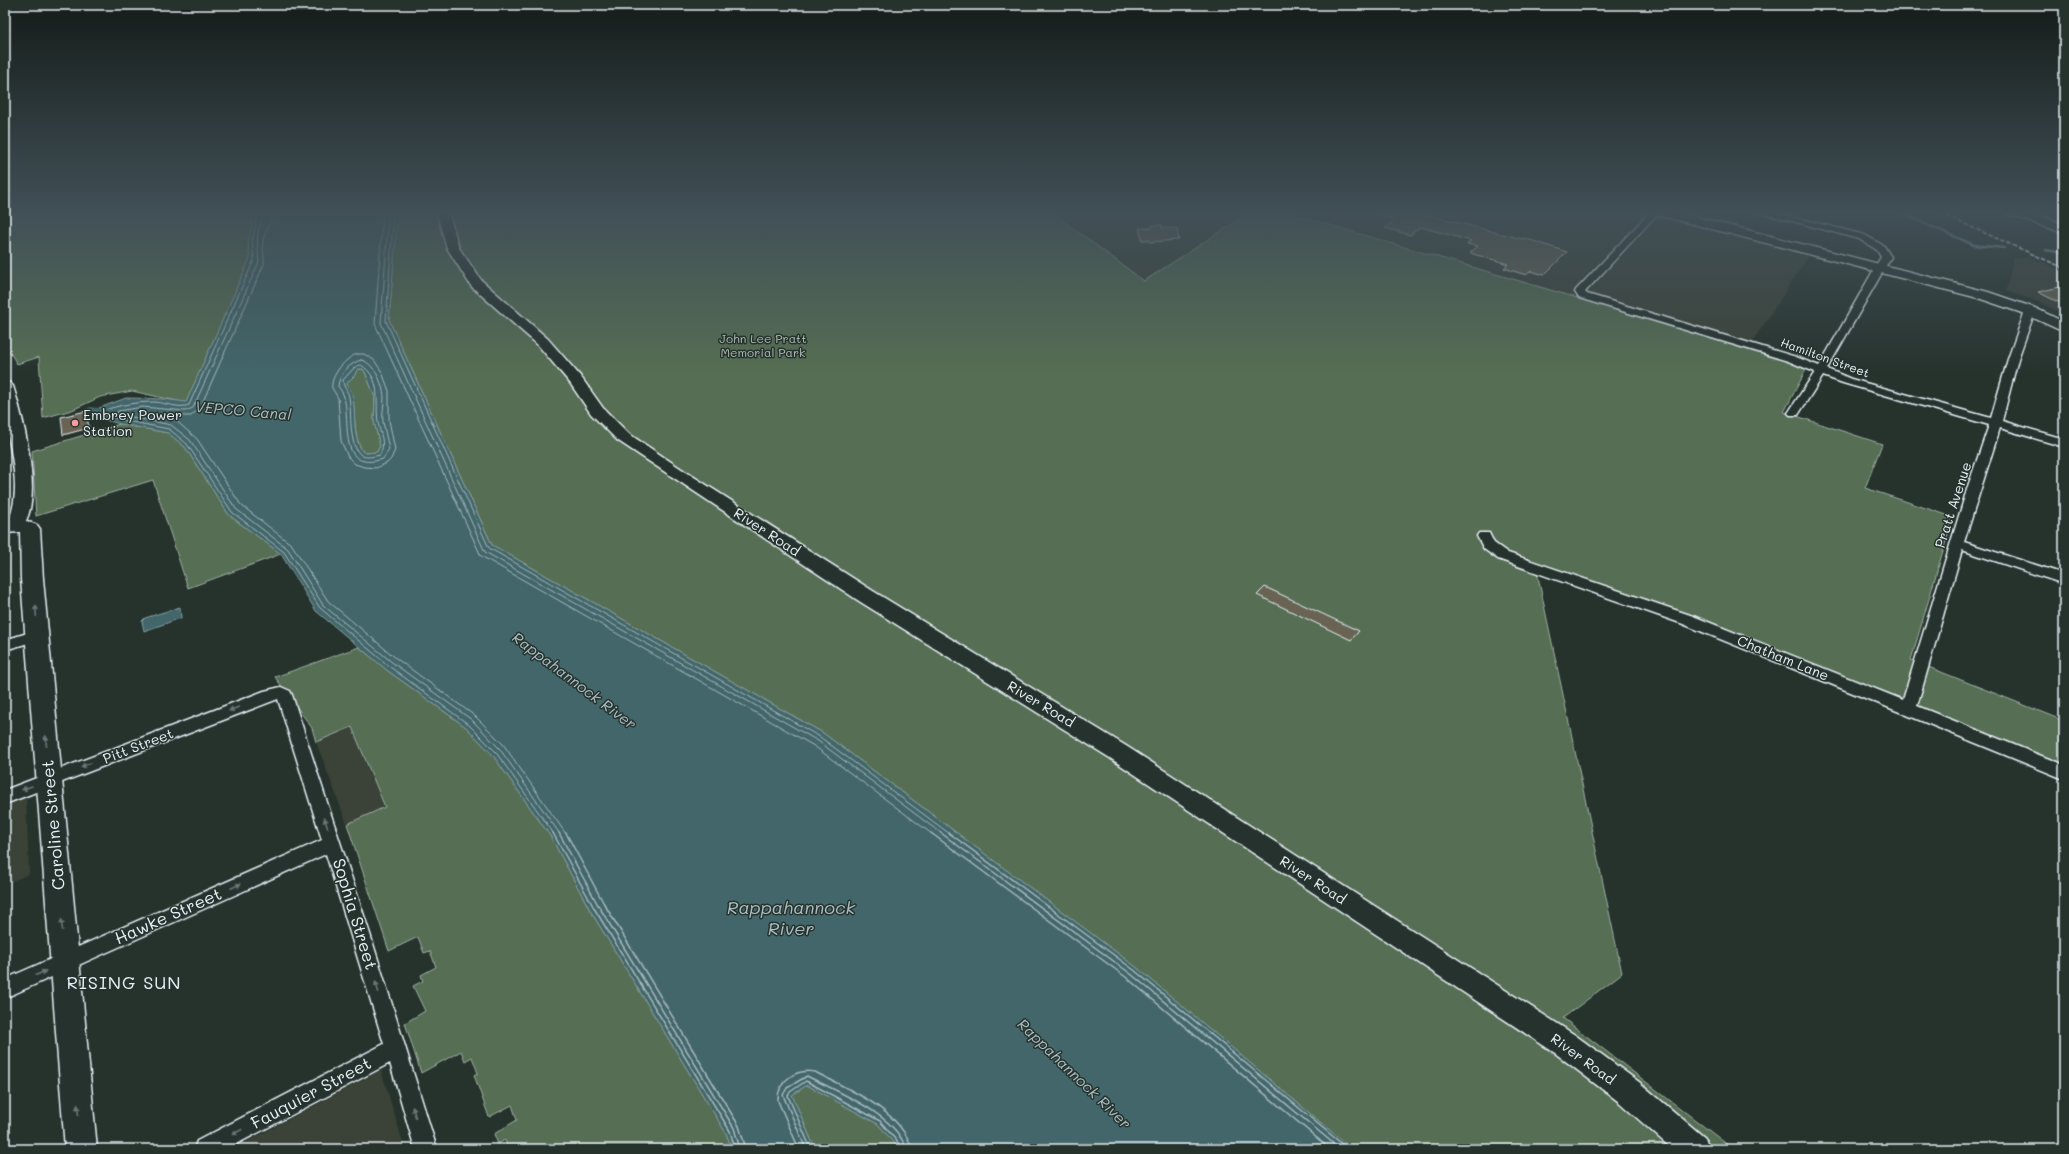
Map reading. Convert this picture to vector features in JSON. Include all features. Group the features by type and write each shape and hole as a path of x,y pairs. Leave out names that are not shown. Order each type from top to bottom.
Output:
{"main road":[{"path":"5,527 20,526 30,529"},
{"name":"Caroline Street","path":"30,529 37,634 81,1149"}],"street":[{"name":"River Road","path":"464,265 476,283 543,342 576,380 597,411 623,436 684,478 872,600 1118,752 1565,1044 1629,1092 1694,1149"},
{"name":"Hamilton Street","path":"1606,265 1580,292 1587,298 1792,359 1847,381 2064,443"},
{"path":"1882,265 1983,295 2030,311 2064,328"},
{"path":"1882,265 1994,291 2030,304 2064,320"},
{"path":"1794,413 1834,350 1882,265"},
{"name":"Pratt Avenue","path":"1908,709 1957,544 2030,311"},
{"name":"Caroline Street","path":"5,386 12,407 10,432 24,502 30,515 30,529"},
{"name":"Caroline Street","path":"5,527 18,520 24,502"},
{"name":"Chatham Lane","path":"1484,536 1488,546 1498,554 1688,620 2064,772"},
{"path":"1957,544 2064,580"},
{"path":"5,645 37,634"},
{"name":"Sophia Street","path":"270,695 281,693 284,695 332,843 426,1149"},
{"name":"Pitt Street","path":"5,797 270,695"},
{"name":"Hawke Street","path":"5,989 332,843"},
{"name":"Fauquier Street","path":"205,1149 396,1048"}],"shaded area":[{"path":"1122,265 1169,265 1144,281"},
{"path":"1462,265 1803,265 1747,350"},
{"path":"2012,265 2048,265 2064,272 2064,314 2034,300 2006,291"},
{"path":"10,530 12,595 5,597 5,531"},
{"path":"352,727 385,807 347,824 316,742"},
{"path":"26,797 29,874 5,884 5,805"},
{"path":"381,1070 405,1149 233,1149"}],"green space":[{"path":"5,265 247,265 186,403 132,391 100,397 72,410 43,418 39,357 17,364 5,344"},
{"name":"John Lee Pratt Memorial Park","path":"394,265 1122,265 1144,281 1169,265 1465,265 1808,366 1784,412 1882,444 1865,488 1953,517 1911,660 2064,721 2064,780 1690,625 1537,572 1622,973 1563,1018 1733,1149 1352,1149 1136,967 823,733 492,545 389,320"},
{"path":"358,369 363,369 365,372 375,397 374,421 380,446 377,452 363,452 357,439 352,393 346,383 354,376"},
{"path":"120,424 168,433 185,447 229,515 281,554 188,588 153,480 36,516 32,451"},
{"path":"359,647 388,671 466,727 492,754 551,837 590,910 726,1133 732,1149 508,1149 505,1140 498,1144 494,1134 517,1120 512,1105 489,1117 474,1075 478,1073 472,1057 465,1061 461,1051 421,1073 405,1023 425,1011 413,986 423,981 421,975 436,967 430,951 424,953 418,937 389,951 347,824 385,807 352,727 316,742 312,728 275,677"},
{"path":"807,1085 878,1124 899,1149 815,1149 792,1095"}],"water":[{"name":"Rappahannock River","path":"247,265 394,265 389,320 492,545 823,733 1136,967 1352,1149 899,1149 878,1124 807,1085 792,1095 815,1149 732,1149 726,1133 590,910 551,837 492,754 466,727 388,671 316,611 281,554 229,515 185,447 168,433 120,424 98,418 94,410 126,398 164,399 186,402","holes":["358,369 363,369 375,397 374,421 380,446 377,452 367,453 363,452 359,445 352,393 347,384"]},
{"path":"180,607 181,618 144,631 142,621 145,618"}],"building":[{"path":"1507,265 1554,265 1544,275 1531,271 1526,275 1504,268"},
{"path":"2064,286 2064,305 2038,292"},
{"name":"Embrey Power Station","path":"86,411 89,428 63,435 61,417"},
{"path":"1265,587 1359,631 1351,640 1257,595"}],"waterway":[{"name":"VEPCO Canal","path":"90,410 112,413"}],"railway":[{"path":"2057,265 2064,268"}],"place":[{"name":"Embrey Power Station","path":"75,423"}],"district":[{"name":"RISING SUN","path":"124,983"}]}
